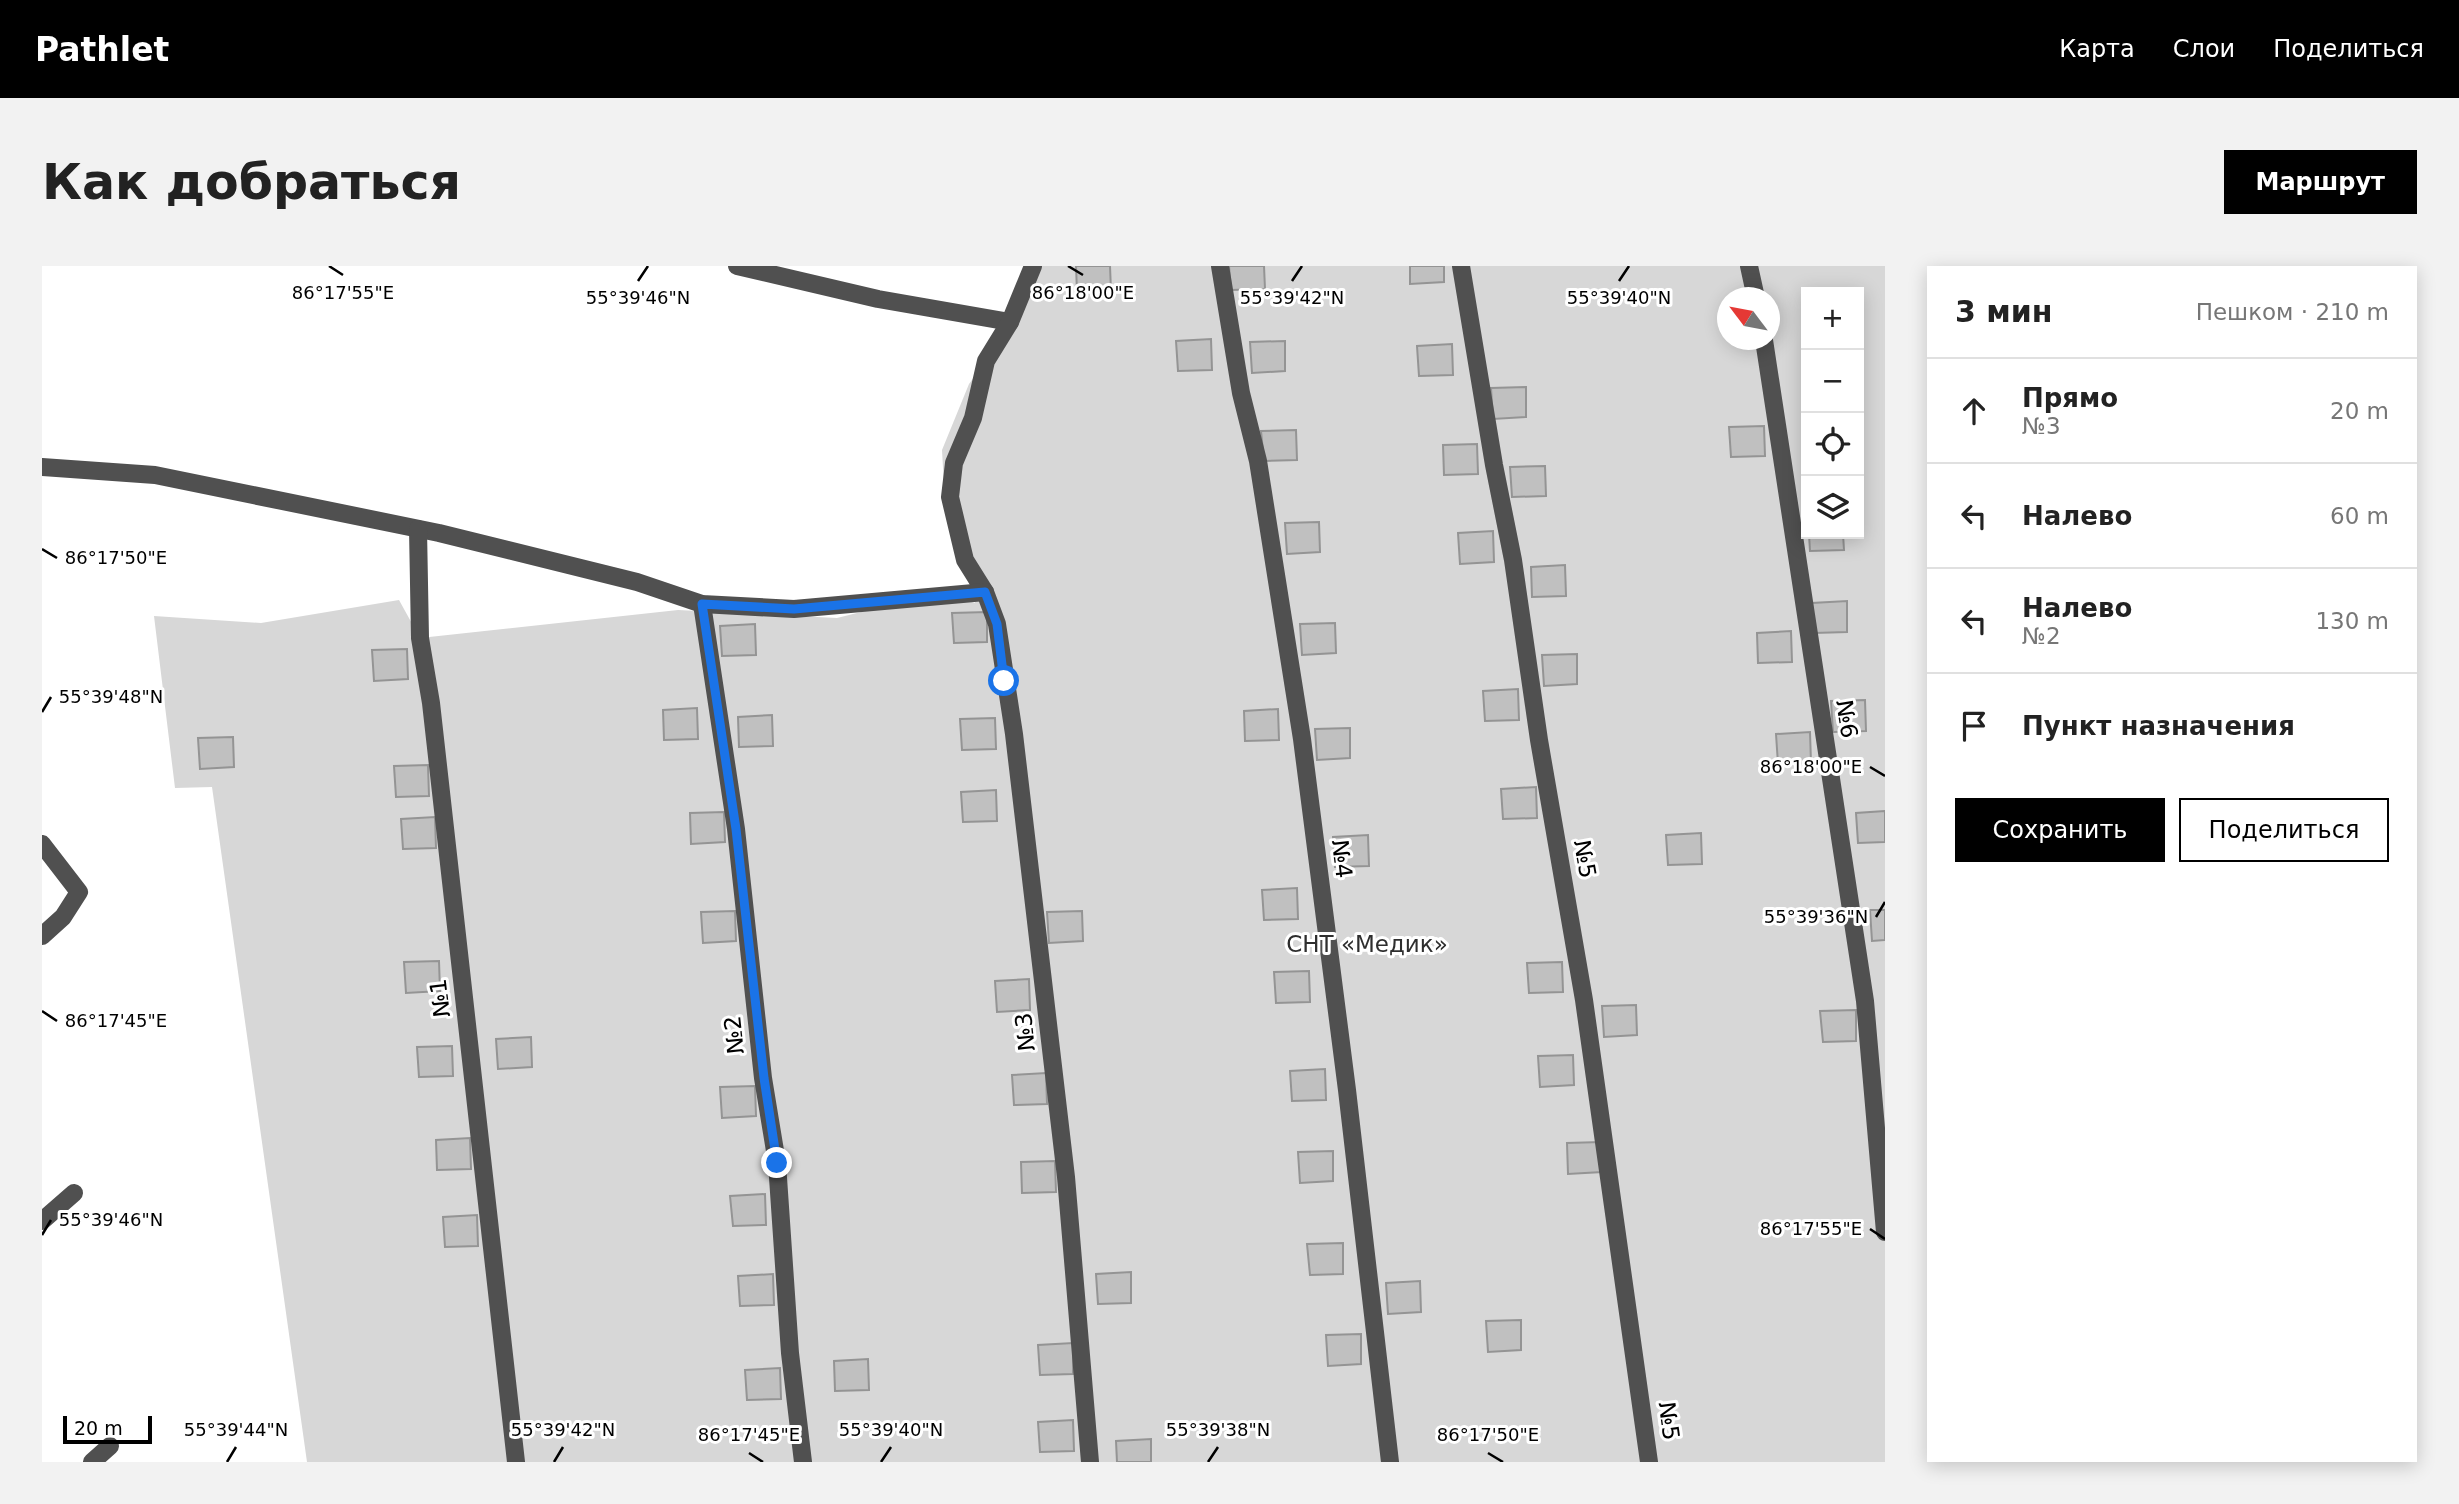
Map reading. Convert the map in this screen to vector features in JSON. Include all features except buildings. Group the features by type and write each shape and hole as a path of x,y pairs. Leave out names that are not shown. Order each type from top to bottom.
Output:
{"street":[{"path":"737,266 878,299 1010,322"},
{"name":"№3","path":"1034,266 1010,322 986,361 973,418 961,443 950,481 950,497 965,559 986,596 997,624 1014,734 1068,1203 1090,1462"},
{"name":"№4","path":"1220,266 1241,393 1258,461 1302,739 1348,1090 1390,1462"},
{"name":"№5","path":"1461,266 1494,465 1513,559 1539,740 1584,1000 1649,1462"},
{"path":"1749,266 1754,287"},
{"name":"№6","path":"1766,350 1865,1001 1885,1232"},
{"path":"42,467 155,475 418,529 636,582 702,604 794,609 986,596"},
{"name":"№1","path":"418,529 420,638 434,731 516,1462"},
{"name":"№2","path":"702,604 736,829 764,1078 777,1163 790,1353 803,1462"},
{"path":"42,844 79,892 63,917 42,936"},
{"path":"42,1221 74,1193"},
{"path":"92,1462 110,1447"}],"green space":[{"name":"СНТ «Медик»","path":"1033,266 1885,266 1885,1462 307,1462 212,787 175,788 154,616 261,623 399,600 420,638 678,610 837,618 941,592 975,603 945,504 942,450 969,384 1020,314"}],"route":[{"path":"777,1163 764,1078 736,829 702,604 794,609 985,592 997,624 1004,681"}]}
